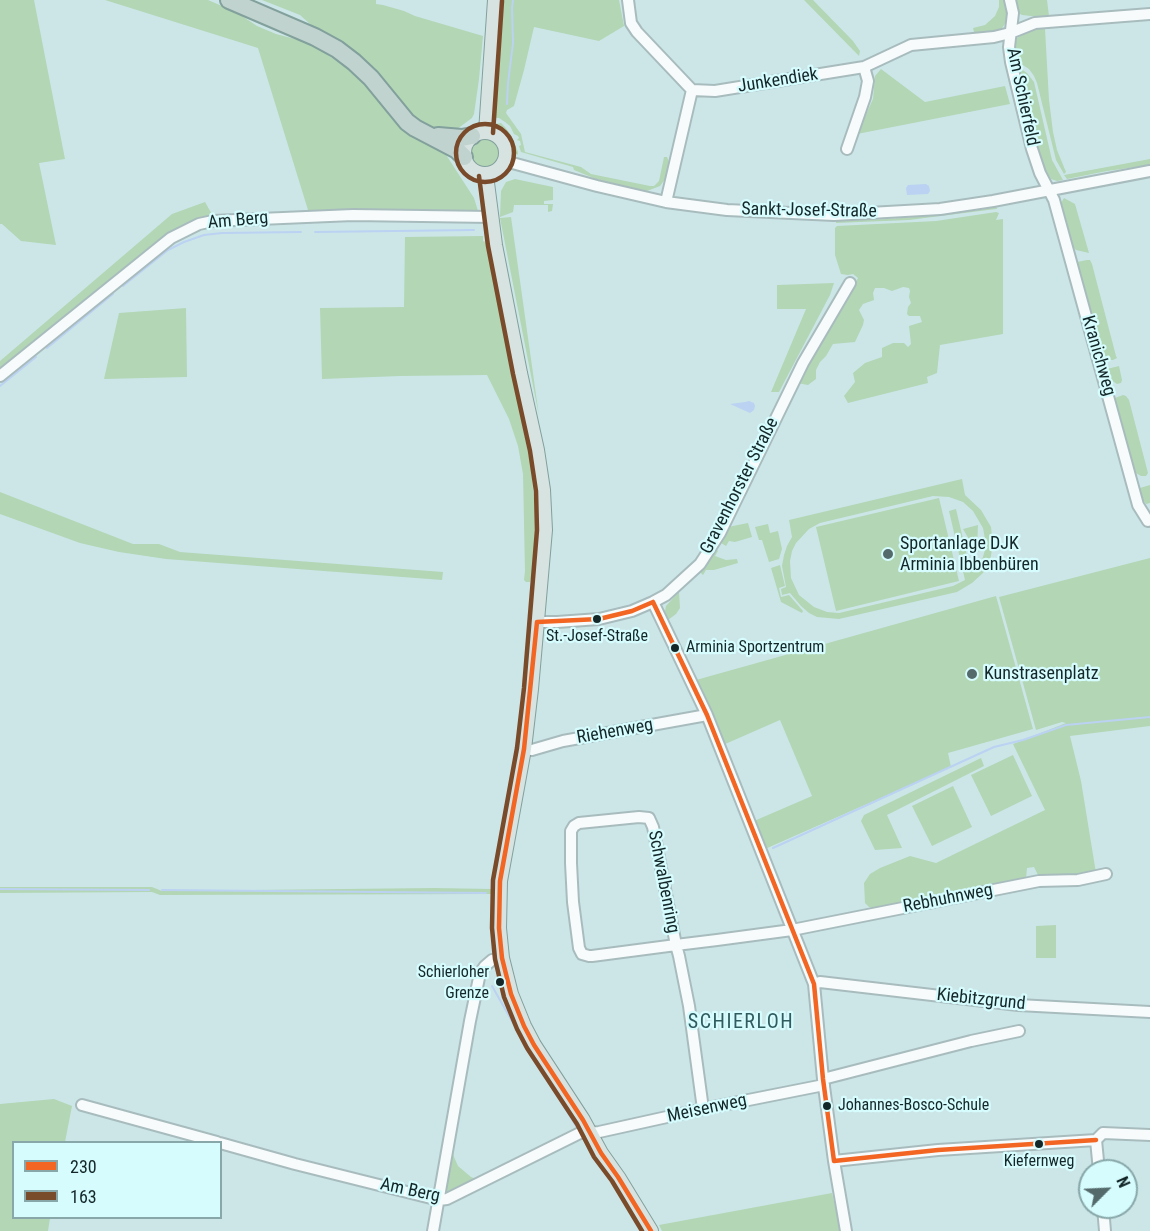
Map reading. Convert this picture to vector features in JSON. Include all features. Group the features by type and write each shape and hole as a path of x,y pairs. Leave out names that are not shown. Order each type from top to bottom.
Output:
{"highway":[{"path":"229,0 315,37 337,49 371,78 407,122 458,150 464,157"},
{"path":"430,135 462,138 479,134"}],"main road":[{"path":"479,134 495,0"},
{"path":"493,133 499,136 507,155 498,171 486,175 469,168 464,157 465,145 479,134 493,133"},
{"path":"486,175 501,277 537,450 543,490 545,530 524,749 500,881 499,928 502,958 507,980 524,1026 534,1045 651,1231"}],"street":[{"path":"628,0 631,23 637,32 692,90 666,202"},
{"name":"Am Schierfeld","path":"1010,0 1013,13 1009,47 1011,62 1036,161 1050,190"},
{"name":"Junkendiek","path":"692,90 715,91 864,67 911,45 994,37 1035,23 1150,14"},
{"path":"847,149 865,97 868,81 864,67"},
{"name":"Sankt-Josef-Straße","path":"505,161 666,202 727,210 834,216 940,209 1150,171"},
{"name":"Kranichweg","path":"1050,190 1138,505 1149,521"},
{"name":"Am Berg","path":"0,376 171,238 199,224 213,221 353,215 491,217"},
{"name":"Gravenhorster Straße","path":"537,622 598,619 632,611 653,602 675,587 700,564 720,533 803,363 850,283"},
{"path":"653,602 707,715 814,984 834,1161 846,1231"},
{"name":"Riehenweg","path":"524,749 532,750 563,741 707,715"},
{"name":"Schwalbenring","path":"649,818 653,827 676,945 589,956 582,954 579,948 571,872 571,831 574,826 579,823 649,818"},
{"name":"Rebhuhnweg","path":"676,945 792,930 1033,882 1078,880 1106,874"},
{"path":"676,945 689,1006 703,1109"},
{"path":"433,1231 480,973 492,960 502,958"},
{"name":"Kiebitzgrund","path":"814,984 820,982 1018,1005 1150,1011"},
{"name":"Meisenweg","path":"589,1133 824,1082 971,1041 1019,1031"},
{"name":"Am Berg","path":"82,1105 212,1141"},
{"name":"Am Berg","path":"222,1144 439,1200 447,1199 580,1133 589,1133"},
{"path":"834,1161 938,1150 1096,1140 1103,1133 1150,1135"},
{"path":"1096,1140 1098,1159"}],"green space":[{"path":"0,0 34,0 65,159 39,163 56,245 21,241 0,224"},
{"path":"105,0 208,0 236,12 257,26 321,50 356,75 393,120 406,131 443,150 474,198 478,211 308,210 258,48"},
{"path":"262,0 376,0 376,4 483,36 472,118 453,132 437,130 423,124 300,15"},
{"path":"498,0 619,0 624,26 599,41 534,27 514,106 506,113 521,134 525,152 581,167 591,174 654,186 659,181 664,157 667,157 669,162 666,178 660,186 647,191 626,187 596,179 574,170 573,167 521,152 518,136 505,122 494,118"},
{"path":"804,0 813,0 853,41 860,51 859,56"},
{"path":"999,0 1005,0 1007,8 1007,21 1002,28 995,32 977,34 974,32 973,28 985,25 995,16"},
{"path":"1015,0 1047,0 1049,16 1022,15 1017,12"},
{"path":"1036,29 1045,29 1053,132 1066,172 1064,174 1056,160 1034,76 1029,69 1015,60 1017,38"},
{"path":"1017,66 1034,82 1052,160 1063,180 1051,179 1041,162"},
{"path":"881,69 925,102 1005,86 1010,104 857,134 873,99 875,76"},
{"path":"501,123 511,135 518,155 496,127 496,124"},
{"path":"485,138 496,143 501,154 496,165 485,170 474,165 469,154 474,143"},
{"path":"1150,159 1150,165 1067,179 1064,175"},
{"path":"515,179 553,187 553,200 544,201 544,204 553,204 552,211 548,212 548,205 514,205 513,212 500,217 501,191 506,182"},
{"path":"1064,198 1075,204 1089,253 1076,250 1071,245 1062,210 1061,203"},
{"path":"205,202 213,216 181,226 168,234 0,371 0,361 172,214"},
{"path":"996,206 997,209 909,220 836,223 836,221 942,215"},
{"path":"999,213 996,220 1003,219 1003,334 940,345 937,373 927,377 928,383 848,403 844,396 855,382 853,373 865,363 882,357 882,348 893,343 904,343 908,347 911,344 909,326 922,322 920,316 907,314 911,303 909,288 903,287 892,291 875,288 874,300 863,304 859,310 864,320 855,342 833,344 816,370 816,379 808,385 797,383 858,278 853,274 841,274 835,255 835,228 837,226 936,221"},
{"path":"511,217 539,416 500,218"},
{"path":"483,236 531,467 536,522 533,571 530,582 524,580 523,474 518,446 509,419 487,375 322,379 320,308 404,307 405,237"},
{"path":"1090,260 1092,264 1117,358 1113,360 1104,360 1077,265 1077,262"},
{"path":"834,283 830,295 779,392 771,392 806,309 777,309 777,285"},
{"path":"186,308 187,377 104,379 119,313"},
{"path":"1119,366 1122,380 1117,384 1107,377 1106,371"},
{"path":"1123,395 1129,400 1148,473 1146,476 1134,472 1114,403 1115,398"},
{"path":"962,479 965,495 981,510 991,527 993,544 990,561 983,573 957,592 839,619 817,617 801,606 790,593 782,595 781,589 786,587 782,566 792,537 789,520","holes":["933,496 949,497 963,502 973,511 983,528 985,550 975,571 972,562 968,560 956,509 949,511 965,580 953,586 839,613 827,612 814,607 799,595 791,578 790,561 796,543 809,529 820,523"]},
{"path":"1150,485 1150,503 1146,504 1141,497 1140,488"},
{"path":"0,492 133,544 159,544 180,552 443,572 442,580 166,559 119,552 80,543 0,514"},
{"name":"Sportanlage DJK Arminia Ibbenbüren","path":"939,498 959,581 836,611 816,527"},
{"path":"748,523 752,537 735,542 729,541 726,546 721,543 728,527"},
{"path":"768,524 770,533 778,531 782,549 779,559 769,562 755,527"},
{"path":"978,525 977,549 979,551 977,553 963,529"},
{"path":"716,549 718,551 715,556 726,560 737,559 738,563 706,570 703,575 700,572"},
{"path":"1150,558 1150,726 1070,736 1081,781 1096,873 1039,877 1034,867 1027,868 1026,879 876,909 869,907 865,903 864,883 870,874 880,868 910,856 936,863 1045,810 1013,744 1066,723 1062,722 1036,730 999,597"},
{"path":"780,565 785,586 779,588 781,597 789,595 803,611 802,613 781,602 771,568"},
{"path":"679,592 680,608 668,620 666,606"},
{"path":"996,596 1033,729 948,753 951,767 765,849 754,821 812,796 780,720 723,745 696,680"},
{"path":"1013,755 1032,796 991,816 971,775"},
{"path":"981,758 984,766 887,815 902,848 875,850 861,821 864,815"},
{"path":"953,786 972,827 932,846 912,806"},
{"path":"0,887 152,887 162,891 434,888 493,889 493,894 0,893"},
{"path":"1056,925 1056,958 1036,958 1036,926"},
{"path":"54,1099 72,1106 65,1141 12,1141 12,1219 50,1219 48,1231 0,1231 0,1104"},
{"path":"452,1147 458,1166 476,1179 448,1193 445,1189"},
{"path":"832,1193 841,1231 662,1231 659,1225"}],"water":[{"path":"926,184 930,191 928,194 907,195 908,185"},
{"path":"749,401 755,406 750,413 730,404 745,402"}],"waterway":[{"path":"507,104 513,43 513,0"},
{"path":"315,232 474,230"},
{"path":"123,286 168,250 204,235 301,232"},
{"path":"47,348 113,294"},
{"path":"0,386 36,357"},
{"path":"773,848 994,747 1066,725 1150,717"},
{"path":"0,889 149,890"},
{"path":"162,890 486,893"},
{"path":"492,986 576,1126"}],"transit line":[{"name":"163","path":"493,133 502,1"},
{"name":"163","path":"485,124 496,126 509,137 514,153 512,164 501,177 485,182 474,180 461,169 456,153 458,142 469,129 485,124"},
{"name":"163","path":"479,176 488,246 530,451 536,491 537,530 517,748 493,880 492,928 495,959 504,997 527,1048 577,1124 594,1157 612,1181 642,1231"},
{"name":"230","path":"653,602 707,715 814,984 834,1161"},
{"name":"230","path":"537,622 599,619 632,611 653,602"},
{"name":"230","path":"537,622 524,749 500,881 499,928 502,958 511,994 534,1045 651,1231"},
{"name":"230","path":"834,1161 938,1150 1096,1140"}],"place":[{"name":"Sportanlage DJK Arminia Ibbenbüren","path":"888,554"},
{"name":"St.-Josef-Straße","path":"597,619"},
{"name":"Arminia Sportzentrum","path":"675,648"},
{"name":"Kunstrasenplatz","path":"972,674"},
{"name":"Schierloher Grenze","path":"500,982"},
{"name":"Johannes-Bosco-Schule","path":"827,1106"},
{"name":"Kiefernweg","path":"1039,1144"}],"district":[{"name":"SCHIERLOH","path":"741,1023"}]}
